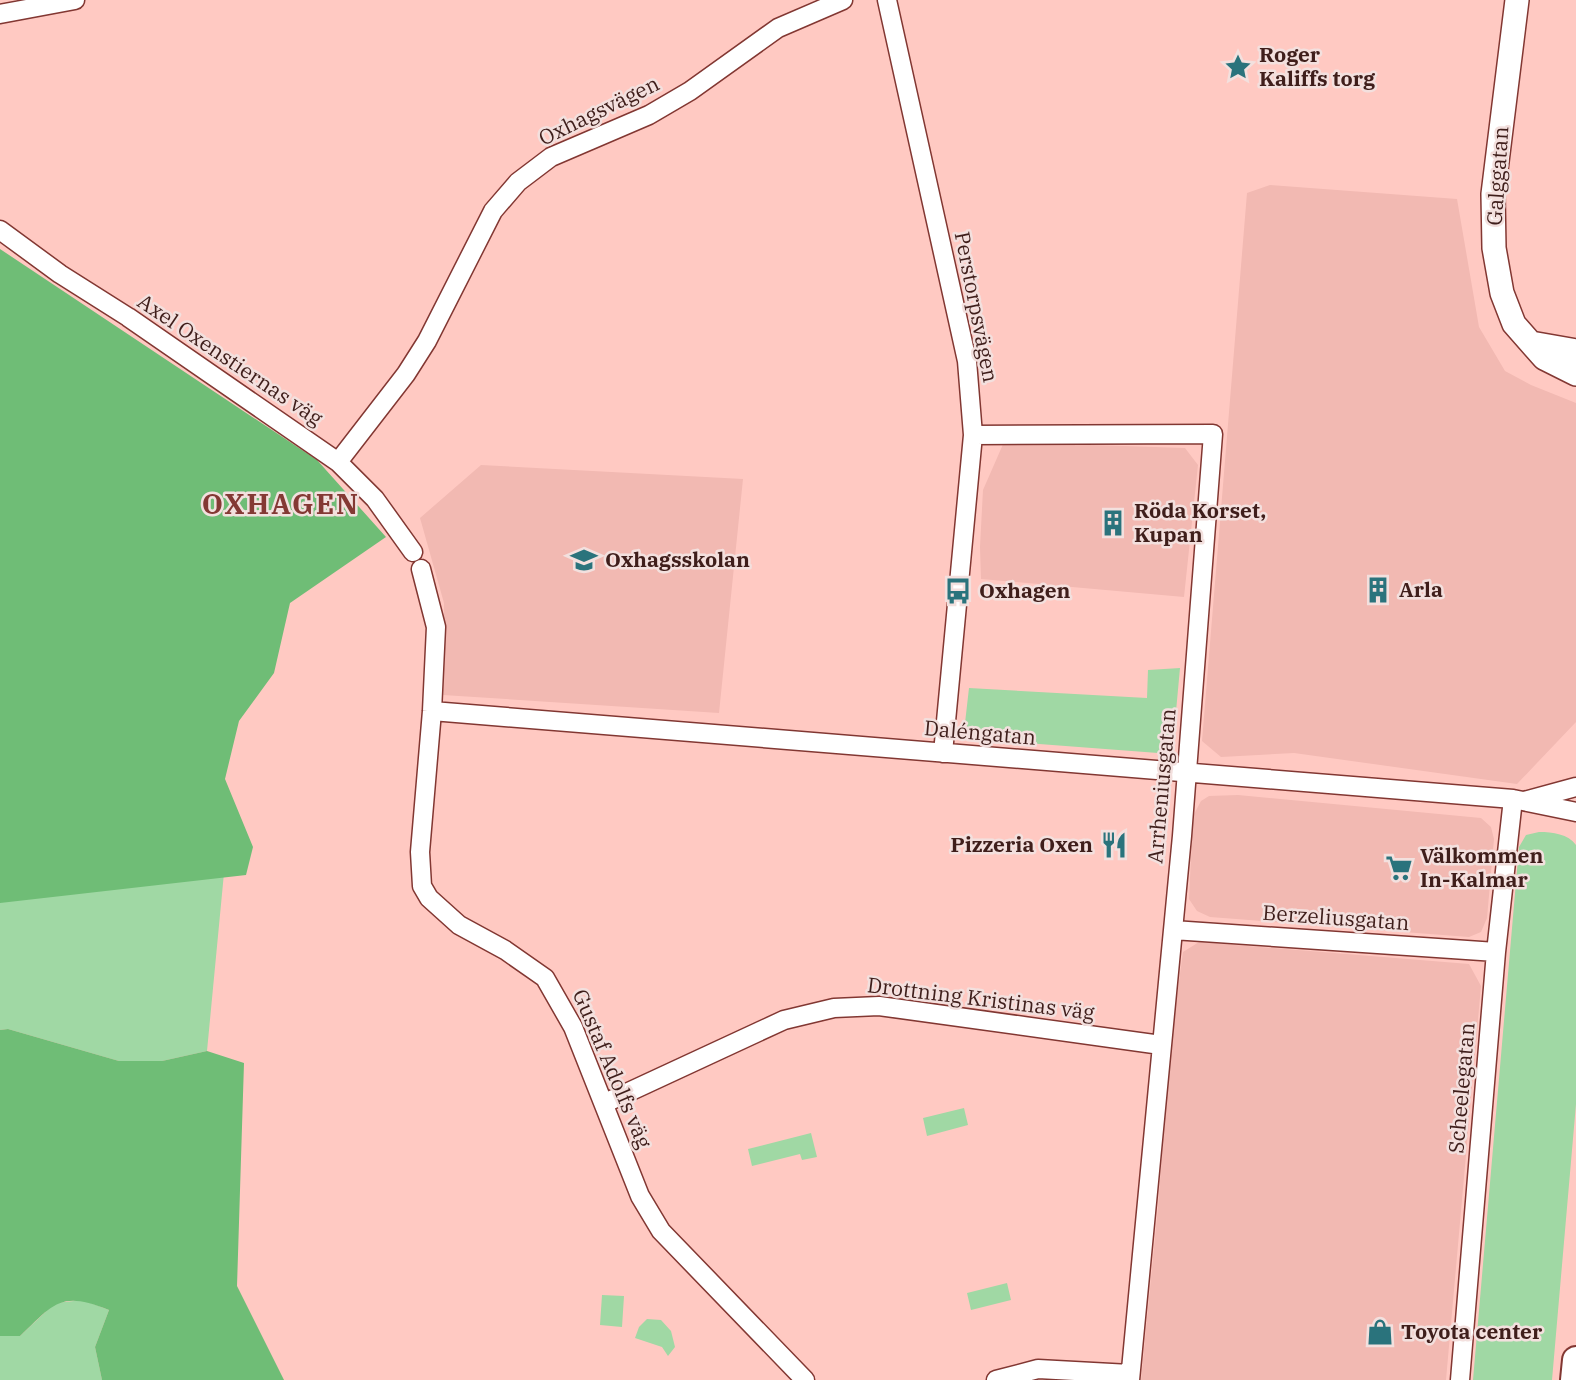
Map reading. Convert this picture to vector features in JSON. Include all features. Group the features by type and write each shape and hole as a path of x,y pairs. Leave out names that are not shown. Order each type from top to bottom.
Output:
{"main road":[{"path":"1574,1380 1576,1360"}],"street":[{"path":"0,14 75,0"},
{"name":"Oxhagsvägen","path":"338,461 406,374 427,341 493,211 518,182 551,157 649,116 690,91 785,24 843,0"},
{"name":"Perstorpsvägen","path":"887,0 967,361 973,435 943,753"},
{"name":"Galggatan","path":"1517,0 1493,194 1492,221 1498,274 1514,324 1549,362 1576,374"},
{"name":"Axel Oxenstiernas väg","path":"0,229 60,274 128,317 338,461 375,499 413,552"},
{"path":"1531,343 1576,351"},
{"name":"Arrheniusgatan","path":"973,435 1213,434 1187,772 1130,1377"},
{"name":"Gustaf Adolfs väg","path":"421,569 436,627 420,852 422,886 429,898 460,925 505,950 545,978 573,1027 640,1196 661,1231 805,1380"},
{"name":"Daléngatan","path":"432,711 1519,800 1576,812"},
{"name":"Daléngatan","path":"1519,800 1576,787"},
{"name":"Scheelegatan","path":"1460,1380 1496,952 1519,800"},
{"name":"Berzeliusgatan","path":"1172,930 1496,952"},
{"name":"Drottning Kristinas väg","path":"605,1103 785,1020 834,1008 879,1006 1161,1045"},
{"path":"996,1380 1038,1369 1130,1377"}],"shaded area":[{"path":"1270,185 1457,199 1479,327 1505,371 1576,403 1576,722 1517,784 1294,753 1221,757 1202,741 1247,193"},
{"path":"1004,442 1185,448 1198,465 1184,597 981,579 983,490"},
{"name":"Oxhagsskolan","path":"481,465 743,479 719,713 443,695 444,603 420,518"},
{"path":"1238,795 1481,818 1491,827 1494,839 1487,918 1481,932 1469,937 1210,917 1197,911 1189,899 1193,816 1201,801 1209,796"},
{"path":"1199,942 1469,964 1481,986 1446,1380 1141,1380 1170,1047 1183,952"}],"green space":[{"path":"0,249 317,460 386,537 290,603 274,673 239,721 225,779 253,847 246,875 0,903"},
{"path":"1180,668 1174,733 1170,743 1158,753 975,739 965,723 969,688 1147,698 1148,670"},
{"path":"1539,832 1560,834 1576,845 1576,1104 1552,1380 1473,1380 1519,847 1526,835"},
{"path":"224,873 207,1051 162,1061 119,1061 8,1029 0,1030 0,886"},
{"path":"8,1029 119,1061 162,1061 207,1051 244,1063 237,1286 284,1380 102,1380 95,1347 109,1310 79,1301 68,1301 50,1308 20,1336 0,1336 0,1030"},
{"path":"964,1108 968,1125 927,1136 923,1118"},
{"path":"811,1133 817,1157 802,1160 800,1154 752,1166 748,1149"},
{"path":"1007,1283 1011,1300 971,1310 967,1293"},
{"path":"602,1295 624,1296 622,1327 600,1325"},
{"path":"83,1300 109,1310 95,1347 102,1380 0,1380 0,1336 20,1336 55,1303"},
{"path":"647,1319 661,1320 671,1331 675,1347 668,1356 662,1347 635,1338 639,1327"}],"place":[{"name":"Roger Kaliffs torg","path":"1238,67"},
{"name":"Röda Korset, Kupan","path":"1113,523"},
{"name":"Oxhagsskolan","path":"584,560"},
{"name":"Arla","path":"1378,590"},
{"name":"Oxhagen","path":"958,591"},
{"name":"Pizzeria Oxen","path":"1114,845"},
{"name":"Välkommen In-Kalmar","path":"1399,868"},
{"name":"Toyota center","path":"1380,1332"}],"district":[{"name":"OXHAGEN","path":"281,504"}]}
